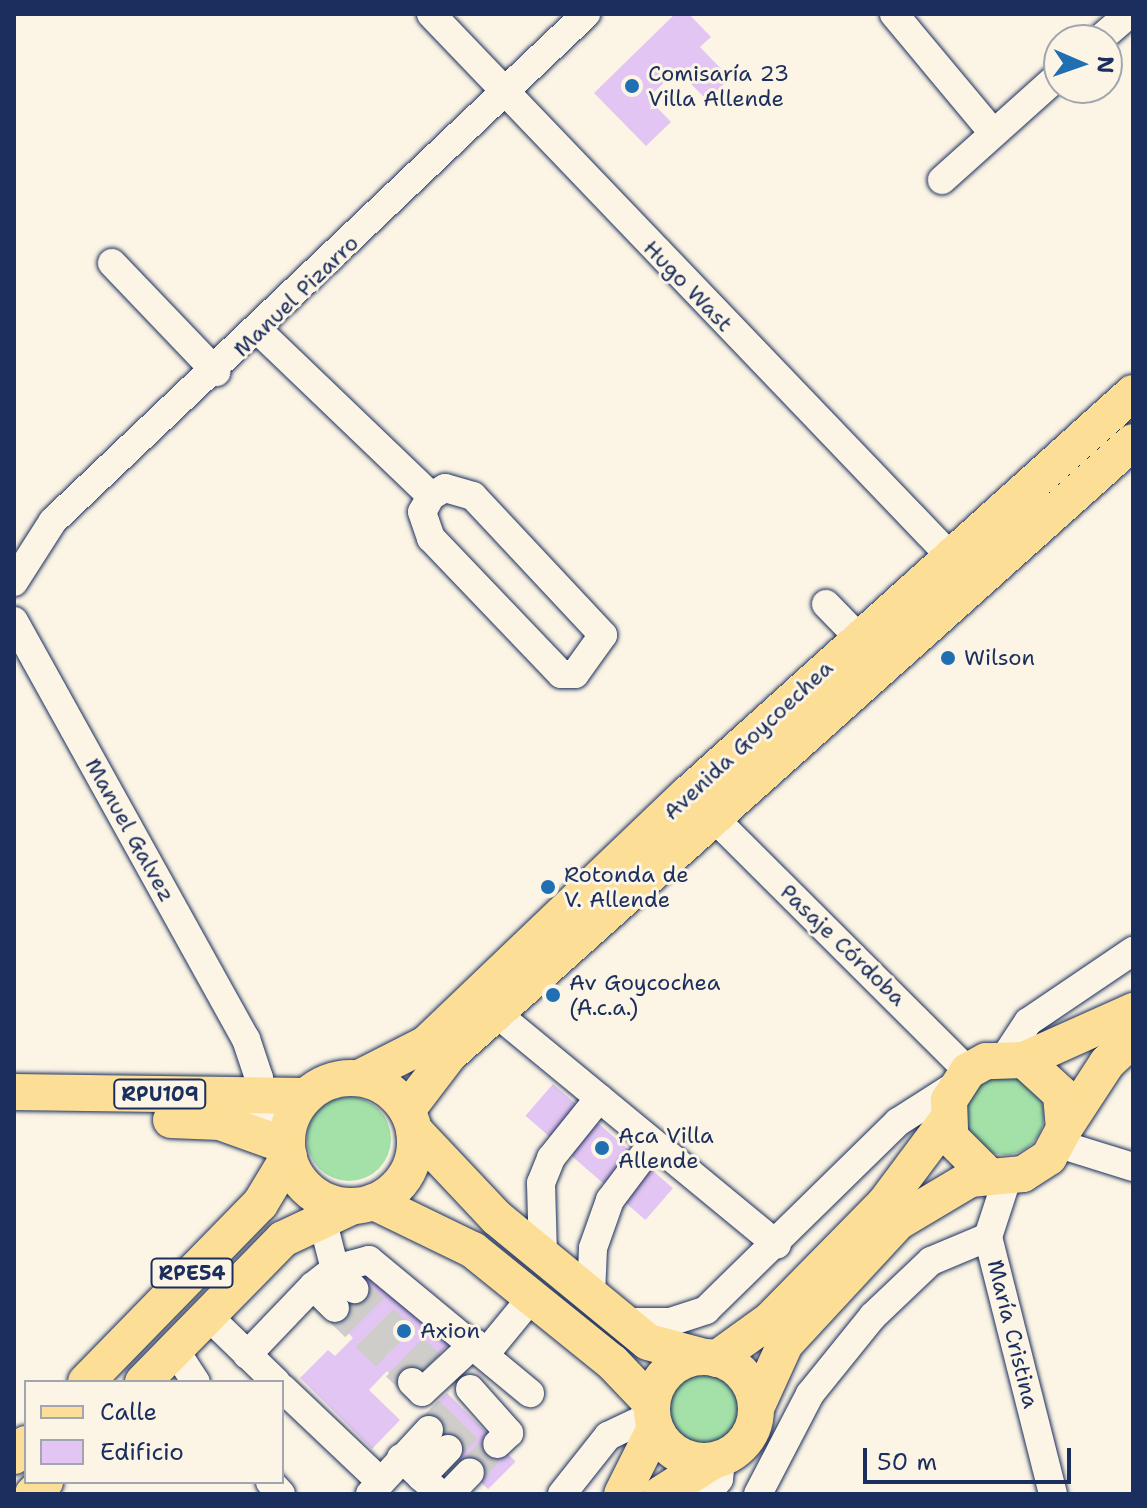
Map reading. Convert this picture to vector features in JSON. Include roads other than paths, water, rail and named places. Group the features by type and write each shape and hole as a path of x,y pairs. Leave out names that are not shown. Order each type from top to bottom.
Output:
{"main road":[{"name":"Avenida Goycoechea","path":"359,1078 426,1044 949,555 1133,393"},
{"name":"Avenida Goycoechea","path":"411,1120 449,1055 716,820 1133,442"},
{"path":"622,1494 675,1366 710,1358 770,1320 885,1203 947,1120 962,1078 1133,1011"},
{"path":"661,1494 713,1471 747,1439 756,1408 785,1344 898,1222 997,1175 1038,1167 1107,1063 1133,1039"},
{"path":"1014,1058 1052,1079 1061,1136"},
{"path":"308,1094 359,1078 387,1088 481,1203 625,1322 666,1351 710,1358 739,1371 756,1408"},
{"name":"RPU109","path":"14,1092 260,1098 308,1094"},
{"name":"RPE54","path":"88,1380 260,1204 279,1146 308,1094"},
{"name":"RPU109","path":"14,1107 220,1122 279,1146"},
{"name":"RPE54","path":"145,1380 283,1239 340,1204 407,1173 411,1120"},
{"path":"947,1120 958,1152 997,1175"},
{"path":"279,1146 340,1204 449,1236 532,1297 653,1416 678,1455 713,1471"}],"street":[{"name":"Hugo Wast","path":"431,14 503,96 949,555"},
{"name":"Manuel Pizarro","path":"14,582 53,521 216,372 586,14"},
{"path":"894,14 993,133"},
{"path":"942,180 1043,89"},
{"path":"112,263 216,372"},
{"path":"259,331 431,496"},
{"path":"445,488 473,496 603,635 575,674 561,674 431,538 422,512 431,496 445,488"},
{"path":"826,604 859,638"},
{"name":"Manuel Galvez","path":"14,621 246,1039 260,1098 279,1146"},
{"name":"Pasaje Córdoba","path":"716,820 962,1078"},
{"path":"1014,1058 1028,1022 1133,951"},
{"path":"496,1013 777,1245"},
{"name":"Manuel Galvez","path":"246,1039 288,1081 308,1094"},
{"path":"625,1322 670,1322 706,1310 777,1245 898,1122 962,1078"},
{"path":"543,1255 541,1183 551,1158 599,1098"},
{"path":"1061,1136 1133,1167"},
{"path":"591,1294 593,1248 610,1200 653,1143"},
{"name":"María Cristina","path":"997,1175 988,1237 1053,1494"},
{"path":"334,1288 340,1204"},
{"path":"758,1494 782,1456 798,1418 873,1316 931,1261 988,1237"},
{"path":"247,1355 334,1288 376,1262 530,1393"},
{"path":"503,1439 472,1406 486,1353 532,1297"},
{"path":"208,1316 274,1380"},
{"path":"175,1350 195,1380"},
{"path":"426,1378 486,1353"},
{"path":"284,1390 375,1488 421,1476 439,1440"},
{"path":"562,1494 608,1436 653,1416"},
{"path":"449,1494 470,1472"}],"tunnel":[{"path":"354,1289 430,1364"},
{"path":"335,1308 412,1382"},
{"path":"429,1430 456,1403"},
{"path":"448,1449 475,1422"},
{"path":"470,1472 497,1444"}],"place":[{"name":"Comisaría 23 Villa Allende","path":"632,86"},
{"name":"Wilson","path":"948,658"},
{"name":"Rotonda de V. Allende","path":"548,887"},
{"name":"Av Goycochea (A.c.a.)","path":"553,995"},
{"name":"Aca Villa Allende","path":"602,1148"},
{"name":"Axion","path":"404,1331"}]}
